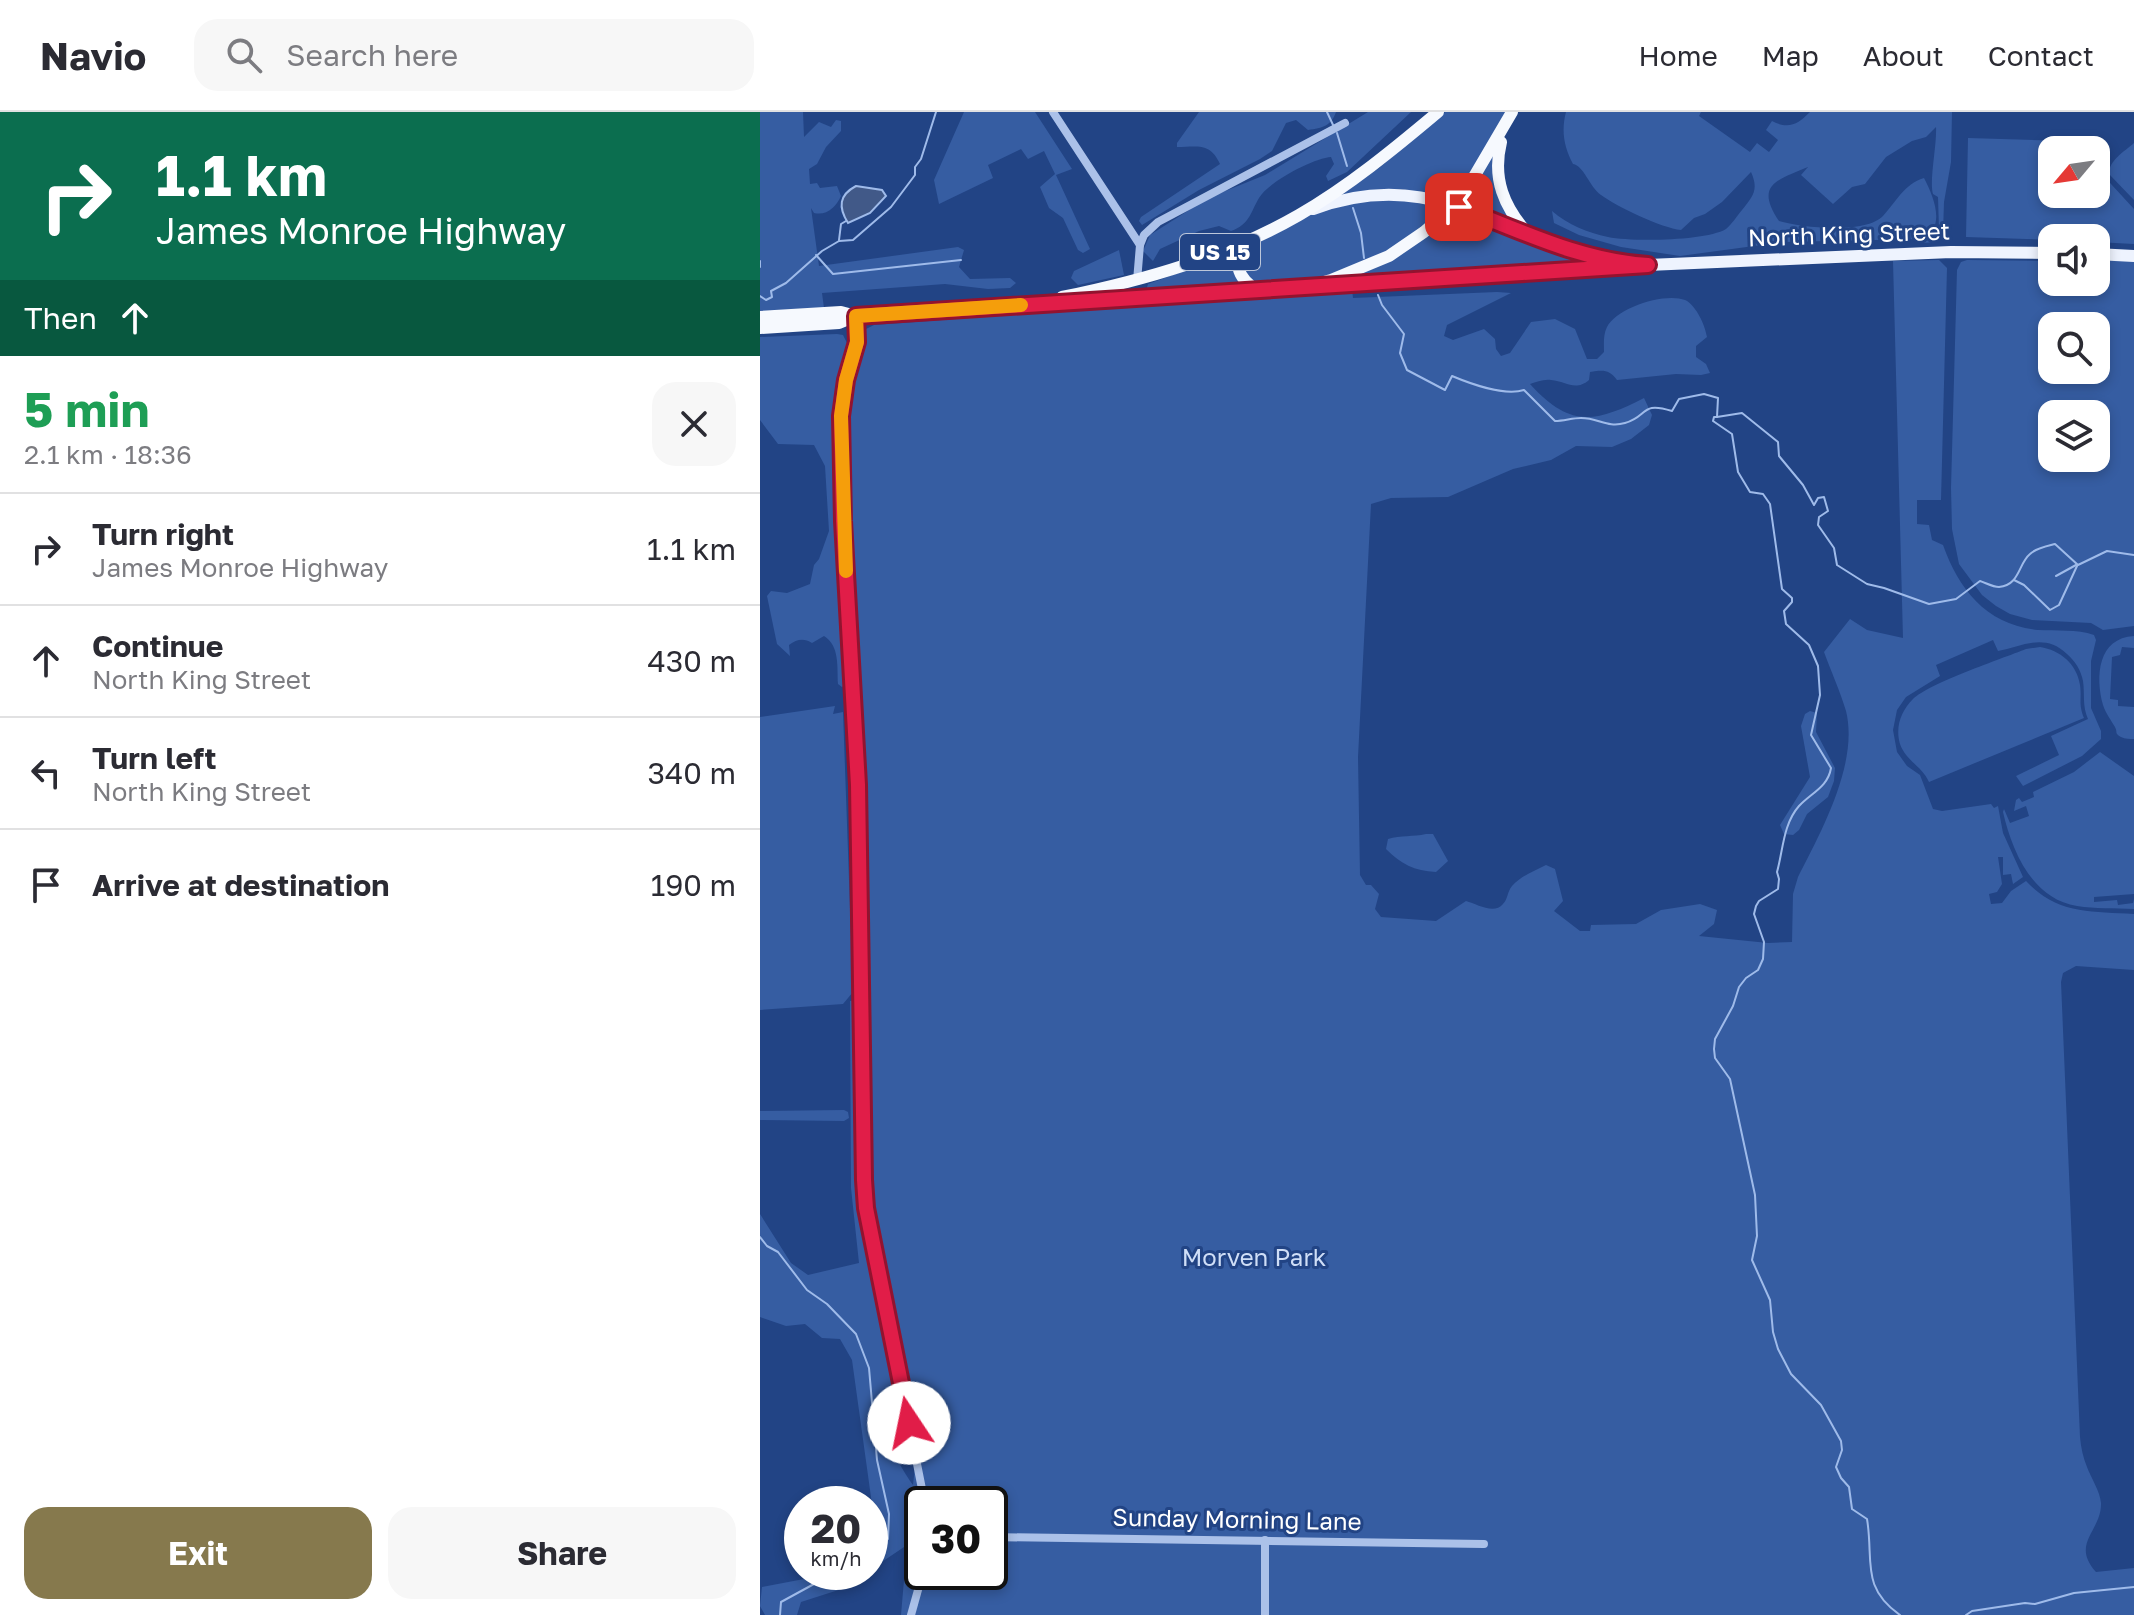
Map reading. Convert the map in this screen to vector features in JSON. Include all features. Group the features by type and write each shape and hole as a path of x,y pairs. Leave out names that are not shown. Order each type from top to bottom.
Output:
{"highway":[{"name":"US 15","path":"1026,305 1137,281 1208,258 1259,235 1300,214 1353,179 1438,112"},
{"name":"US 15","path":"760,317 841,312 856,316 1300,289 1352,273 1389,256 1424,232 1468,187 1512,112"},
{"path":"1504,129 1496,168 1500,188 1511,212 1528,234"},
{"path":"1258,291 1242,278 1238,264 1242,251 1259,235"},
{"path":"1137,281 1138,291 1144,298"},
{"name":"US 15","path":"760,328 839,323 856,316"}],"main road":[{"name":"North King Street","path":"1300,214 1341,200 1374,194 1425,197 1453,204 1594,258 1648,265"},
{"name":"North King Street","path":"1300,289 1648,265 1951,252 2038,253"},
{"path":"2110,255 2134,256"}],"street":[{"path":"1053,112 1140,245"},
{"path":"1137,281 1140,245 1144,235 1160,221 1338,127"},
{"path":"856,316 857,342 846,380 841,416 843,521 858,785 866,1208 921,1486"},
{"name":"Sunday Morning Lane","path":"1008,1537 1484,1544"},
{"path":"1265,1540 1265,1615"},
{"path":"911,1615 918,1590"}],"green space":[{"path":"760,112 803,112 804,137 819,122 831,127 836,120 841,121 841,131 826,147 817,164 809,169 810,184 817,183 820,188 837,186 841,196 827,212 814,213 811,208 819,266 958,247 964,250 959,267 970,279 1010,278 1016,283 1010,288 945,284 822,293 824,308 760,311"},
{"path":"964,112 1035,112 1072,169 1056,175 1090,249 1083,253 1078,250 1063,218 1049,208 1040,187 1055,174 1044,151 1028,159 1021,149 988,165 993,178 939,204 934,180"},
{"path":"1199,112 1336,112 1326,126 1318,128 1308,130 1296,120 1286,123 1272,151 1142,225 1139,221 1141,217 1220,164 1207,149 1177,147"},
{"path":"1368,112 1411,112 1347,172 1328,181 1326,176 1334,164 1331,157 1323,158 1272,185 1259,198 1246,221 1237,228 1231,231 1219,226 1199,231 1160,249 1153,261 1143,251 1150,235 1208,198 1265,175"},
{"path":"1445,112 1506,112 1472,173 1451,200 1403,189 1337,197 1379,168"},
{"path":"1566,112 1701,112 1699,116 1750,152 1757,143 1769,152 1778,140 1766,130 1772,121 1783,125 1793,124 1810,112 1952,112 1951,162 1944,202 1943,233 1935,242 1922,243 1939,230 1938,197 1933,194 1932,188 1936,127 1926,137 1912,141 1886,157 1865,184 1852,187 1833,204 1801,175 1808,167 1779,180 1769,191 1772,209 1779,221 1803,226 1849,227 1875,222 1906,189 1924,178 1934,203 1936,220 1934,228 1921,239 1784,242 1680,256 1621,247 1579,235 1554,223 1552,211 1585,230 1619,239 1668,239 1716,233 1726,229 1746,205 1755,184 1751,172 1722,202 1694,218 1681,230 1652,221 1601,195 1580,168 1573,164 1564,139"},
{"path":"1968,138 2038,140 2038,208 2110,208 2110,183 2134,209 2134,244 2110,243 2110,224 2038,224 2038,240 1966,237"},
{"path":"2134,143 2134,200 2110,175 2114,160"},
{"path":"1494,151 1492,172 1496,190 1515,226 1459,203"},
{"path":"1399,199 1434,203 1441,208 1440,212 1410,237 1369,261 1314,280 1262,285 1246,277 1243,256 1263,239 1291,223 1348,203"},
{"path":"1453,208 1612,266 1346,280"},
{"path":"1119,250 1124,275 1078,285 1071,278 1074,271"},
{"path":"1236,252 1245,288 1146,291 1148,284"},
{"name":"Morven Park","path":"1939,260 1947,268 1941,500 1917,500 1917,524 1929,525 1932,540 1943,545 1957,577 1990,613 2020,627 2094,635 2091,708 2101,731 2101,739 2082,756 2023,786 2016,776 2059,755 2051,736 2088,719 2083,681 2077,666 2058,647 2041,642 1998,651 1993,640 1936,665 1940,676 1906,697 1897,710 1893,730 1897,752 1907,766 1920,775 1933,809 1942,811 1991,804 1994,808 1998,806 2003,833 2023,877 2013,884 2011,874 2003,875 2003,857 1998,857 2002,884 1997,892 1989,894 1991,904 2002,903 2011,891 2026,881 2063,906 2134,914 2134,970 2076,966 2063,973 2061,982 2080,1437 2084,1460 2101,1503 2086,1553 2096,1572 2134,1568 2134,1615 901,1615 904,1580 904,1590 1008,1590 1008,1486 904,1486 904,1547 888,1558 888,1486 869,1486 852,1360 840,1339 822,1338 805,1324 786,1326 760,1317 760,1214 791,1263 808,1275 859,1263 851,1188 850,1001 867,998 861,947 839,414 866,329 874,325 1352,290 1353,298 1497,292 1511,293 1447,325 1444,336 1453,340 1484,329 1495,339 1501,356 1510,353 1531,322 1555,319 1575,329 1587,359 1597,359 1604,352 1607,327 1630,308 1666,298 1685,300 1693,306 1707,337 1696,346 1696,357 1706,364 1710,373 1617,380 1608,372 1599,371 1590,372 1589,380 1579,385 1548,380 1530,384 1558,408 1584,417 1611,413 1644,398 1652,415 1649,425 1631,439 1612,447 1576,446 1551,460 1513,469 1448,497 1391,498 1371,504 1358,757 1360,875 1366,885 1371,885 1379,894 1375,909 1381,917 1436,921 1466,901 1495,909 1505,902 1516,882 1546,865 1555,869 1563,901 1554,911 1580,931 1590,931 1591,925 1636,924 1661,910 1700,904 1717,910 1714,924 1699,936 1768,943 1792,942 1793,894 1836,797 1847,753 1849,731 1846,711 1824,652 1850,619 1867,630 1903,638 1893,261","holes":["876,1266 886,1268 902,1346 910,1410 916,1459 913,1485 898,1460 886,1430 885,1411 894,1363"]},
{"path":"1967,260 2038,261 2038,296 2110,296 2110,261 2134,261 2134,626 2103,630 2091,623 2032,620 2010,614 1982,595 1959,564 1952,529 1951,488 1957,270 1961,262"},
{"path":"843,335 848,345 836,400 846,684 842,687 838,684 833,645 824,636 812,643 798,640 792,643 789,645 790,656 777,644 767,596 771,591 787,593 810,584 814,565 829,531 825,466 814,445 778,444 760,420 760,337"},
{"path":"2134,636 2134,648 2122,647 2120,655 2112,657 2110,699 2118,700 2118,706 2134,707 2134,739 2131,739 2117,734 2103,705 2099,682 2106,651 2122,638"},
{"path":"2040,647 2061,655 2075,671 2084,718 1929,782 1900,744 1902,714 1913,699 1950,679 2026,649"},
{"path":"835,706 833,714 843,712 853,992 843,1004 760,1010 760,717"},
{"path":"1810,711 1817,713 1816,732 1835,768 1834,781 1828,797 1807,814 1799,830 1793,835 1784,834 1780,825 1810,777 1801,726 1805,714"},
{"path":"2100,752 2134,776 2134,894 2094,897 2094,902 2117,900 2118,905 2133,903 2134,899 2134,909 2077,906 2061,902 2048,894 2026,871 2012,842 2003,812 2004,809 2010,823 2029,816 2026,806 2014,811 2016,800 2019,798 2022,802 2034,797 2033,792 2074,772"},
{"path":"1433,834 1448,861 1436,872 1408,866 1386,849 1388,839"},
{"path":"844,1110 849,1118 844,1121 760,1120 760,1111"},
{"path":"784,1583 784,1590 838,1590 801,1602 797,1615 765,1615 760,1606 762,1587"}],"shaded area":[{"path":"856,186 882,190 886,196 870,213 848,223 843,212 843,197"}],"waterway":[{"path":"760,296 766,300 772,297 771,291 786,283 822,251 839,241 853,240 891,207 915,175 915,167 921,159 936,112"},
{"path":"1327,112 1334,127"},
{"path":"1337,133 1347,166"},
{"path":"1353,208 1361,233 1364,258"},
{"path":"839,240 841,224 846,221"},
{"path":"816,255 833,274 961,260"},
{"path":"760,261 760,267"},
{"path":"1378,295 1404,334 1400,353 1407,370 1445,390 1452,376 1498,390 1524,390 1555,421 1581,418 1613,424 1633,420 1649,409 1672,411 1679,399 1704,394 1718,398 1717,417 1742,413 1778,442 1779,456 1803,485 1814,505 1818,498 1824,497 1828,511 1819,517 1818,525 1834,548 1837,565 1867,584 1929,604 1956,599 1980,581 1997,587 2006,585 2015,578 2030,554 2055,544 2078,565 2107,551 2134,555"},
{"path":"1717,417 1713,421 1732,434 1738,472 1750,492 1763,494 1770,504 1782,589 1792,598 1784,611 1786,624 1809,645 1818,666 1820,695 1811,735 1831,768 1823,785 1799,806 1790,821 1777,872 1778,889 1759,901 1754,914 1764,942 1763,959 1758,970 1739,987 1733,1006 1715,1039 1715,1058 1730,1079 1755,1195 1757,1236 1752,1260 1770,1300 1778,1349 1791,1374 1821,1405 1841,1441 1842,1450 1836,1467 1849,1487 1852,1509 1867,1519 1874,1583 1887,1605 1900,1615"},
{"path":"2056,576 2076,565"},
{"path":"2014,580 2024,585 2050,610 2059,605 2077,566"},
{"path":"760,1237 767,1246 778,1252 807,1290 827,1304 856,1334 869,1368 877,1460 883,1486"},
{"path":"888,1510 888,1539"},
{"path":"1966,1615 1972,1611 2035,1604 2074,1593 2134,1587"},
{"path":"780,1615 781,1602 803,1590"}],"slow traffic":[{"path":"846,571 841,416 846,380 857,342 856,316 1021,305"}],"route":[{"path":"909,1423 866,1208 864,1180 858,785 843,521 841,416 846,380 857,342 856,316 1648,265 1613,262 1584,255 1459,207"}]}
